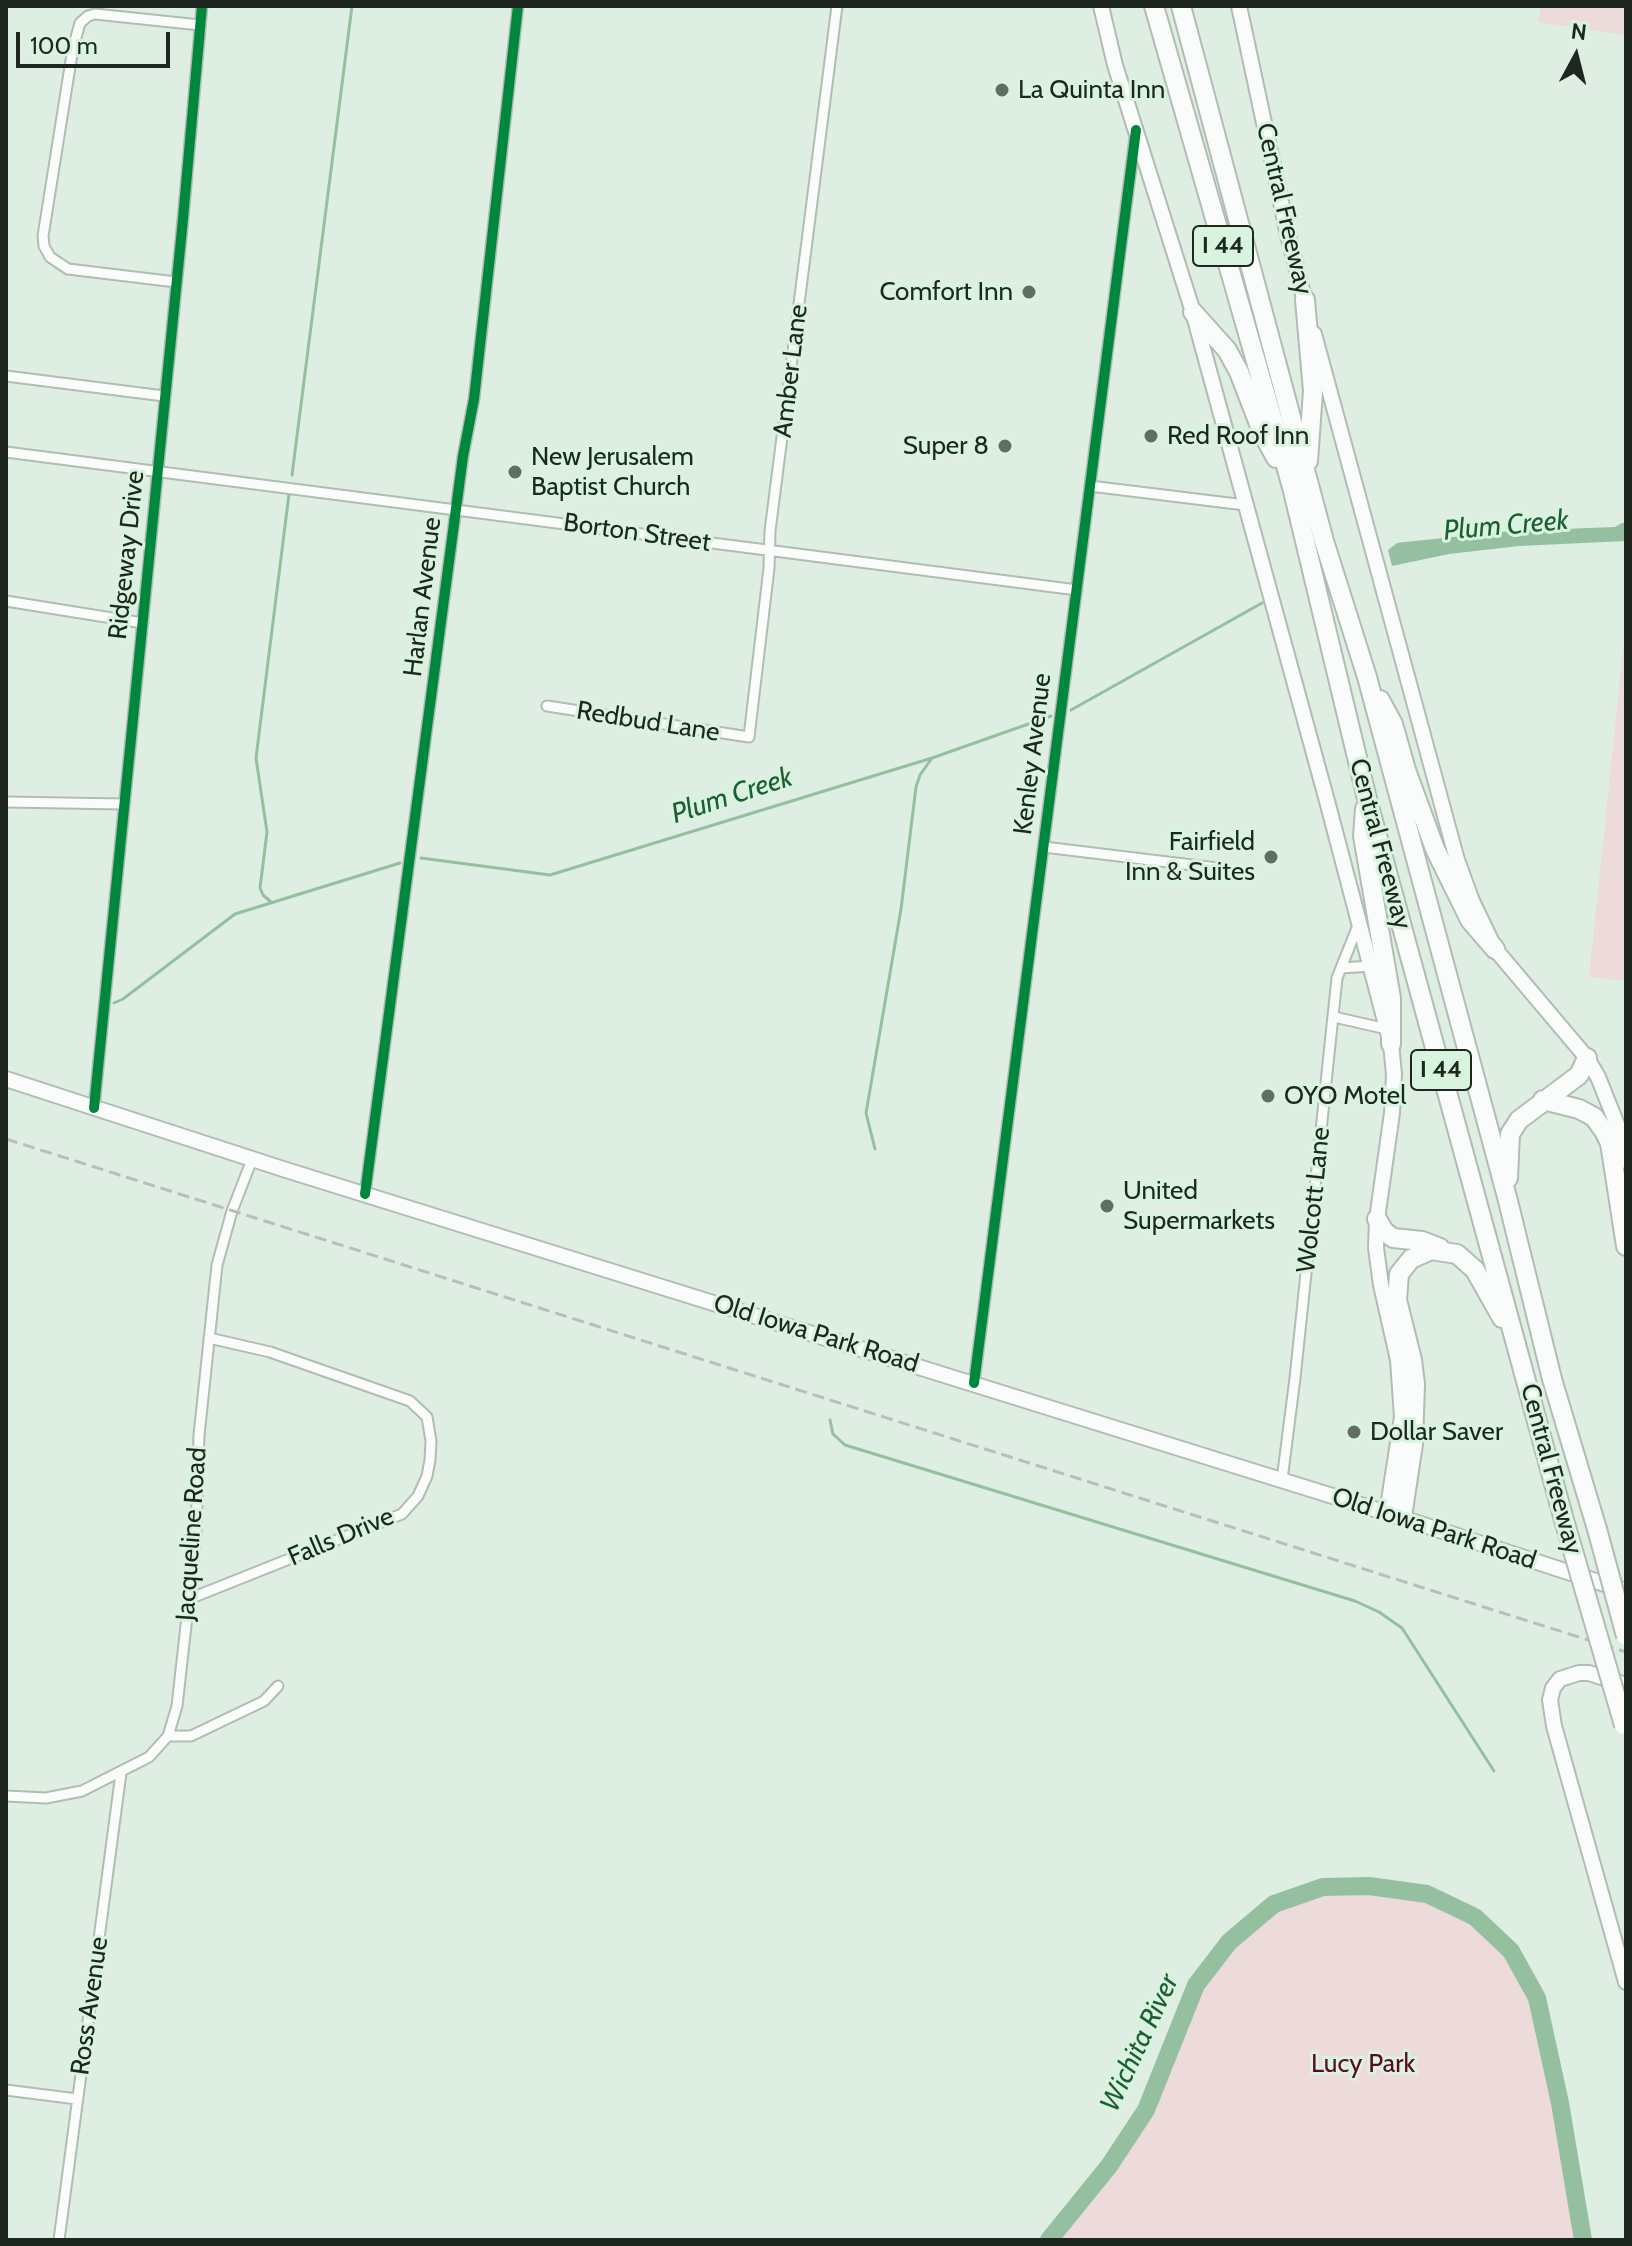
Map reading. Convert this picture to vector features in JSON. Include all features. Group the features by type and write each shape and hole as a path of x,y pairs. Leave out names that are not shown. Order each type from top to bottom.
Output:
{"highway":[{"name":"Central Freeway","path":"1154,6 1299,481 1367,677 1507,1197 1552,1379 1626,1636"},
{"name":"Central Freeway","path":"1181,6 1299,481 1367,799 1564,1520 1625,1730"},
{"path":"1299,481 1313,391 1305,300"},
{"path":"1193,312 1227,350 1263,434 1299,481"},
{"path":"1367,677 1393,724 1435,849 1470,920 1495,949"},
{"path":"1367,799 1363,836 1391,998 1389,1036"},
{"path":"1507,1197 1510,1134 1519,1120 1579,1075 1587,1058"},
{"path":"1543,1100 1579,1109 1594,1117 1604,1131 1610,1143 1626,1246"},
{"path":"1377,1219 1393,1238 1422,1241 1467,1261 1516,1341"},
{"path":"1395,1515 1413,1444 1415,1384 1396,1288 1399,1274 1411,1259 1431,1250 1447,1251"}],"main road":[{"name":"Central Freeway","path":"1101,6 1193,312 1389,1036 1394,1074 1392,1113 1377,1219 1378,1266 1398,1360 1402,1417 1395,1515"},
{"name":"Central Freeway","path":"1239,6 1305,300 1457,860 1495,949 1587,1058 1612,1107 1626,1161"},
{"name":"Old Iowa Park Road","path":"6,1079 1395,1515 1626,1591"},
{"path":"1626,1685 1589,1673 1579,1673 1560,1679 1553,1688 1550,1700 1554,1726 1626,1982"}],"street":[{"name":"Ridgeway Drive","path":"94,1108 202,6"},
{"name":"Harlan Avenue","path":"365,1194 474,399 518,6"},
{"name":"Amber Lane","path":"749,737 837,6"},
{"path":"176,282 68,269 50,257 43,236 73,48 80,23 95,14 200,25"},
{"name":"Kenley Avenue","path":"974,1383 1136,130"},
{"path":"6,376 164,396"},
{"name":"Borton Street","path":"6,452 1077,590"},
{"path":"1090,486 1245,505"},
{"path":"6,601 143,623"},
{"name":"Redbud Lane","path":"547,706 749,737"},
{"path":"6,802 123,804"},
{"path":"1044,847 1217,868"},
{"name":"Wolcott Lane","path":"1282,1480 1337,978 1359,923"},
{"path":"1341,968 1371,966"},
{"path":"1334,1017 1389,1036"},
{"name":"Jacqueline Road","path":"168,1736 177,1706 196,1536 199,1435 221,1245 253,1157"},
{"name":"Falls Drive","path":"189,1599 402,1514 418,1496 430,1460 427,1417 410,1401 270,1352 209,1338"},
{"path":"6,1796 60,1797 82,1791 149,1757 168,1736 191,1736 264,1701 278,1686"},
{"name":"Ross Avenue","path":"59,2240 121,1773"},
{"path":"6,2090 77,2099"}],"green space":[{"path":"1541,6 1626,6 1626,35 1538,22"},
{"path":"1626,621 1626,981 1589,977"},
{"name":"Lucy Park","path":"1369,1886 1427,1894 1475,1917 1511,1951 1537,1998 1560,2103 1583,2240 1049,2240 1109,2166 1146,2110 1196,1985 1229,1942 1274,1904 1323,1887"}],"shaded area":[{"path":"1626,523 1626,541 1519,546 1449,554 1392,566 1388,550 1397,543 1405,542 1511,531 1615,527"}],"waterway":[{"path":"292,475 352,6"},
{"path":"271,902 260,888 267,832 256,758 289,494"},
{"name":"Plum Creek","path":"1071,710 1262,603"},
{"name":"Plum Creek","path":"421,858 550,875 932,758 1051,716"},
{"path":"875,1149 866,1113 901,909 916,787 932,758"},
{"name":"Plum Creek","path":"114,1003 235,914 400,863"},
{"path":"830,1420 833,1434 845,1445 1355,1601 1379,1612 1402,1628 1494,1771"},
{"name":"Wichita River","path":"1049,2240 1109,2166 1146,2110 1196,1985 1229,1942 1274,1904 1323,1887 1369,1886 1427,1894 1475,1917 1511,1951 1537,1998 1560,2103 1583,2240"}],"railway":[{"path":"6,1139 1626,1652"}],"cycle path":[{"path":"94,1108 202,6"},
{"path":"365,1194 463,456 474,399 518,6"},
{"path":"974,1383 1136,130"}],"place":[{"name":"La Quinta Inn","path":"1002,90"},
{"name":"Comfort Inn","path":"1029,292"},
{"name":"Red Roof Inn","path":"1151,436"},
{"name":"Super 8","path":"1005,446"},
{"name":"New Jerusalem Baptist Church","path":"515,472"},
{"name":"Fairfield Inn & Suites","path":"1271,857"},
{"name":"OYO Motel","path":"1268,1096"},
{"name":"United Supermarkets","path":"1107,1206"},
{"name":"Dollar Saver","path":"1354,1432"}]}
